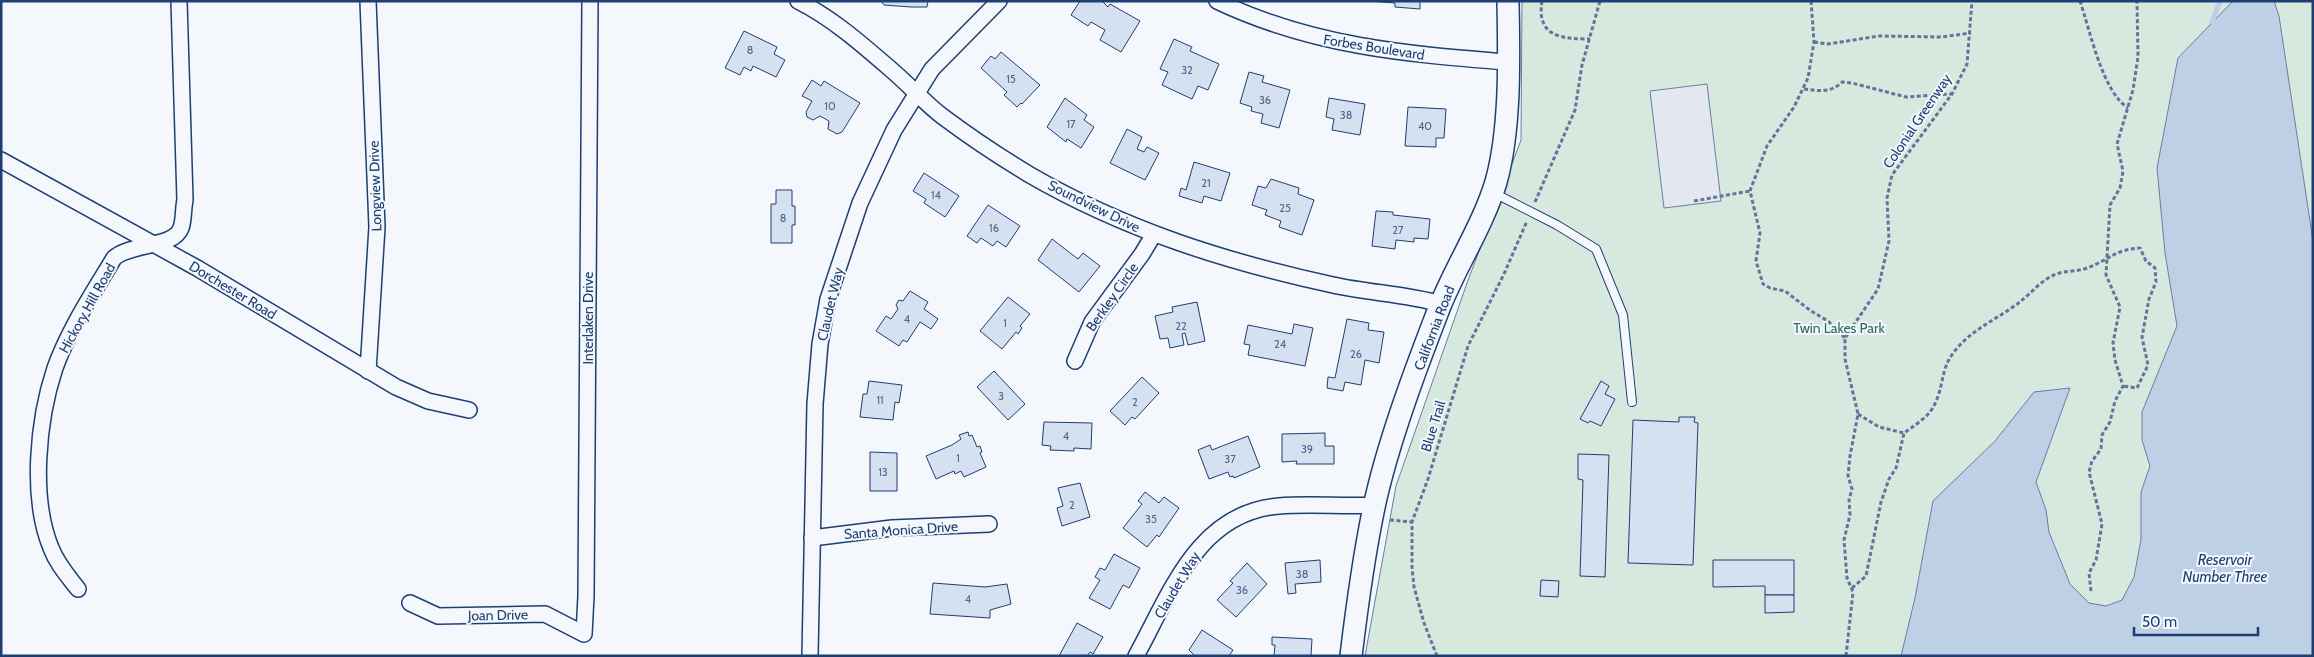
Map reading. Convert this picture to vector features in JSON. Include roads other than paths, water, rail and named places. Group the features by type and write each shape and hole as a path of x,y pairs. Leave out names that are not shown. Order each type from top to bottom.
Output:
{"main road":[{"name":"California Road","path":"1351,656 1375,505 1394,434 1441,304 1492,192 1499,168 1504,127 1508,62 1508,1"}],"street":[{"name":"Hickory Hill Road","path":"78,589 59,565 50,547 45,527 38,460 48,395 56,368 68,339 114,258 125,249 166,241 177,236 181,229 185,200 180,1"},
{"name":"Longview Drive","path":"368,1 377,227 368,371"},
{"name":"Interlaken Drive","path":"584,634 586,596 590,1"},
{"name":"Soundview Drive","path":"798,1 833,22 916,92 941,116 1030,175 1082,202 1192,249 1292,276 1353,289 1419,298 1441,304"},
{"name":"Claudet Way","path":"810,656 816,382 828,299 872,174 894,130 932,69 999,1"},
{"name":"Forbes Boulevard","path":"1216,1 1314,37 1426,56 1508,62"},
{"name":"Dorchester Road","path":"1,160 197,268 368,371 428,401 469,410"},
{"name":"Berkley Circle","path":"1075,361 1092,322 1142,254 1154,234"},
{"name":"Claudet Way","path":"1136,656 1185,566 1207,539 1225,524 1244,513 1278,506 1375,505"},
{"name":"Santa Monica Drive","path":"812,538 892,528 989,524"},
{"name":"Joan Drive","path":"410,603 438,616 545,614 584,634"}],"lane":[{"path":"1492,192 1532,211 1596,249 1623,315 1632,402"}],"water":[{"name":"Reservoir Number Three","path":"2233,1 2274,1 2279,16 2313,241 2313,656 1901,656 1915,598 1933,501 1995,441 2034,392 2070,388 2036,482 2046,510 2049,532 2070,584 2089,603 2106,606 2122,600 2134,577 2141,539 2141,492 2150,466 2142,440 2142,412 2177,326 2165,253 2157,168 2178,58"}],"waterway":[{"path":"2212,22 2220,1"}],"park label":[{"name":"Twin Lakes Park","path":"1839,328"}]}
